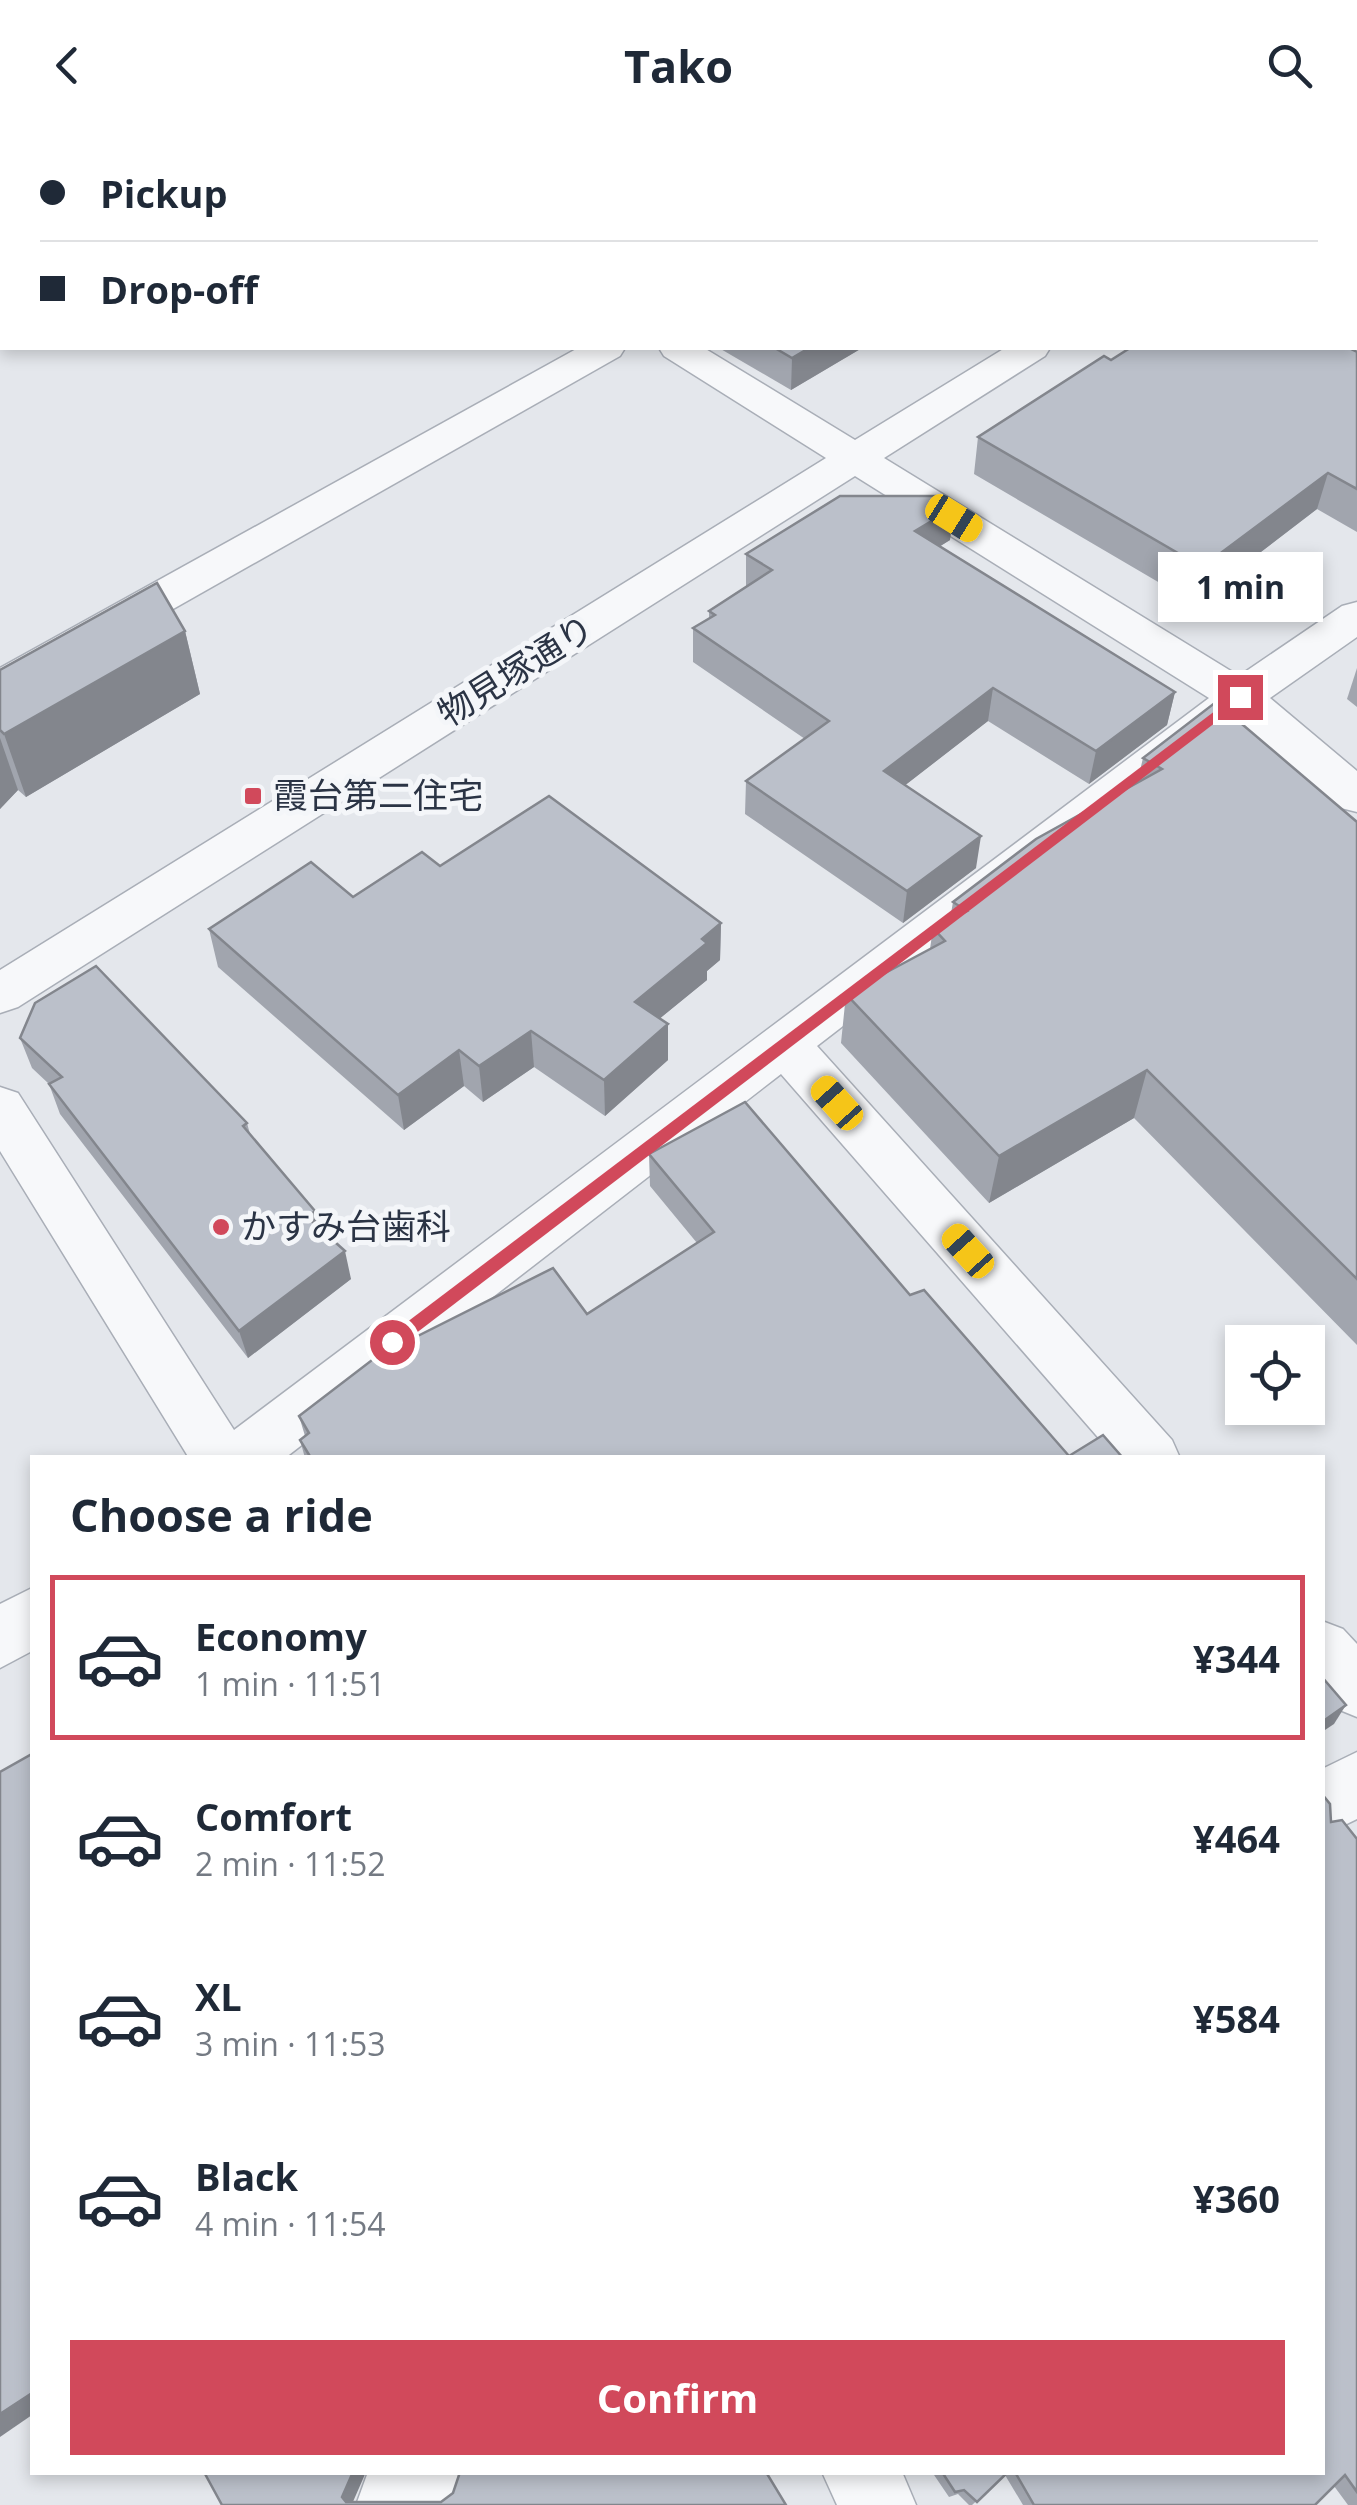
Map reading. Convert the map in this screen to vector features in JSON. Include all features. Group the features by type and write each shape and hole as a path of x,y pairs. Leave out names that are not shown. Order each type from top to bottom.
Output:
{"street":[{"path":"0,688 602,350"},
{"path":"681,350 1240,697 1357,796"},
{"name":"物見塚通り","path":"0,994 1028,350"},
{"path":"244,1455 1240,697 1357,616"},
{"path":"785,1044 1149,1455"},
{"path":"0,1107 218,1455"},
{"path":"0,1640 30,1617"},
{"path":"1325,1652 1357,1688"},
{"path":"1325,1804 1357,1782"},
{"path":"861,2475 879,2505"}],"building":[{"path":"778,350 806,350 792,358"},
{"path":"1127,350 1357,352 1357,489 1328,473 1202,567 978,437 1104,356 1111,360"},
{"path":"840,496 938,496 955,507 915,531 1175,692 1096,751 993,688 884,771 981,836 907,891 746,781 829,721 693,628 715,615 709,611 772,570 746,554"},
{"path":"157,583 185,631 4,734 0,730 0,670"},
{"path":"1216,702 1357,822 1357,1279 1147,1070 999,1156 846,994 945,941 933,928 967,911 953,902 1036,839 1162,769 1143,758"},
{"path":"549,796 721,923 702,939 707,943 635,1002 668,1024 604,1080 531,1031 479,1066 459,1050 398,1095 209,929 311,862 353,897 422,852 440,866"},
{"path":"96,966 247,1123 243,1126 315,1211 307,1217 345,1251 239,1331 49,1084 62,1077 20,1038 35,1003"},
{"path":"745,1102 910,1295 924,1290 1068,1455 309,1455 300,1440 309,1433 299,1416 376,1357 553,1268 587,1314 714,1232 649,1154"},
{"path":"1103,1435 1120,1455 1071,1455"},
{"path":"1325,1680 1346,1705 1325,1720"},
{"path":"30,1755 30,2394 0,2414 0,1772"},
{"path":"1325,1798 1330,1804 1331,1822 1342,1820 1357,1839 1357,2492 1345,2475 1315,2505 1034,2505 1017,2475 1325,2475"},
{"path":"206,2475 352,2475 342,2497 346,2502 441,2502 453,2493 459,2475 768,2475 786,2505 222,2505"},
{"path":"944,2475 1005,2475 977,2502 964,2490 955,2492"}],"place":[{"name":"霞台第二住宅","path":"253,796"},
{"name":"かすみ台歯科","path":"221,1227"}],"route":[{"path":"392,1342 1240,697"}]}
